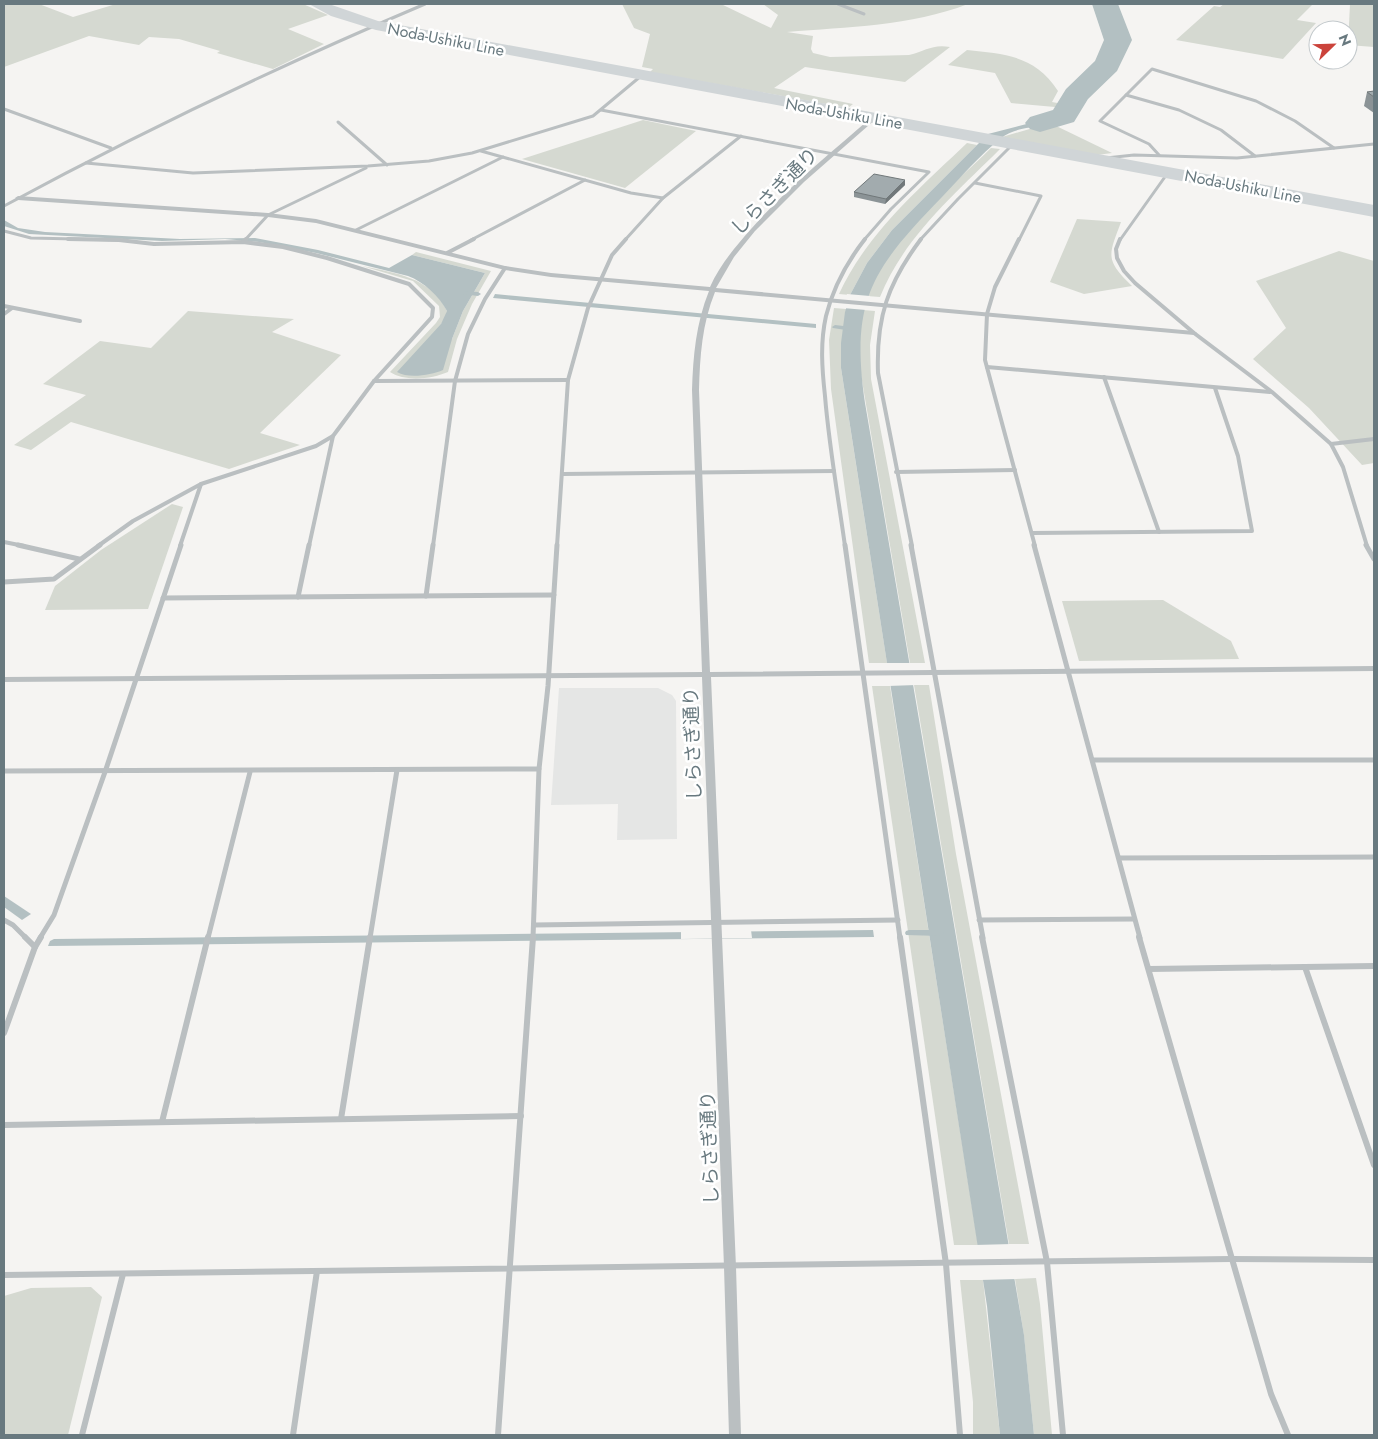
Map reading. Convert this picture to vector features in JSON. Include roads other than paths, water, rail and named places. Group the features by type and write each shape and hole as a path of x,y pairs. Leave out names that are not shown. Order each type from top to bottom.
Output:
{"main road":[{"name":"Noda-Ushiku Line","path":"317,4 336,13 376,25 1374,211"}],"street":[{"path":"4,206 111,148 316,50 425,4"},
{"path":"838,4 864,14"},
{"path":"1159,155 1149,144 1100,121 1152,69 1232,92 1275,110 1291,118 1334,148"},
{"path":"86,163 193,173 316,166 368,166 429,161 480,150 593,116 642,75"},
{"path":"1126,95 1179,110 1221,130 1255,156"},
{"path":"4,109 111,148"},
{"path":"601,110 929,172 860,242 842,272 822,345 826,414 946,1264 960,1435"},
{"name":"しらさぎ通り","path":"735,1435 730,1267 705,676 698,472 698,358 703,316 712,290 730,260 757,226 874,118"},
{"path":"338,122 387,165"},
{"path":"498,1435 534,925 540,769 563,474 568,380 588,308 612,255 663,198 741,136"},
{"path":"999,141 975,183 917,244 881,304 877,347 878,373 936,673 979,920 1047,1262 1063,1435"},
{"path":"1099,159 1132,154 1203,159 1255,156 1374,144"},
{"path":"480,150 631,193 663,198"},
{"path":"356,230 503,157"},
{"path":"243,242 268,215 368,166"},
{"path":"1169,172 1157,185 1121,238 1116,249 1117,258 1124,272 1194,333 1272,392 1331,444 1343,467 1368,548 1374,559"},
{"path":"447,253 585,180"},
{"path":"975,183 1041,196 995,287 987,314 985,360 1070,673 1134,919 1271,1394 1288,1435"},
{"path":"18,198 268,215 316,221 505,268 601,280 1194,333"},
{"path":"4,231 31,238 119,240 154,244 243,242 283,247 327,258 409,284 422,294 433,308 432,317 374,381 333,436 316,446 201,484 133,521 54,579 4,582"},
{"path":"426,596 455,381 468,334 485,299 505,268"},
{"path":"4,306 80,321"},
{"path":"4,314 12,308"},
{"path":"987,367 1272,392"},
{"path":"1104,377 1159,532"},
{"path":"374,381 568,380"},
{"path":"1032,533 1252,531 1238,456 1215,388"},
{"path":"298,597 333,436"},
{"path":"1331,444 1374,439"},
{"path":"896,472 1015,470"},
{"path":"563,474 834,471"},
{"path":"4,1033 34,947 54,915 105,772 201,484"},
{"path":"4,542 79,559"},
{"path":"163,598 554,595"},
{"path":"4,680 135,681 1374,669"},
{"path":"1093,760 1374,760"},
{"path":"4,771 250,772 540,769"},
{"path":"340,1119 397,770"},
{"path":"162,1122 250,772"},
{"path":"1119,858 1374,857"},
{"path":"979,920 1134,919"},
{"path":"4,920 13,925 34,947"},
{"path":"534,925 898,920"},
{"path":"1149,969 1374,966"},
{"path":"1305,968 1374,1164"},
{"path":"4,1125 521,1116"},
{"path":"4,1275 510,1270 1231,1259 1374,1260"},
{"path":"293,1435 317,1271"},
{"path":"82,1435 123,1274"}],"waterway":[{"path":"1040,123 1064,116 1076,95 1107,65 1118,40 1105,4"},
{"path":"465,293 478,294"},
{"path":"835,327 852,329"},
{"path":"909,933 940,933"}]}
